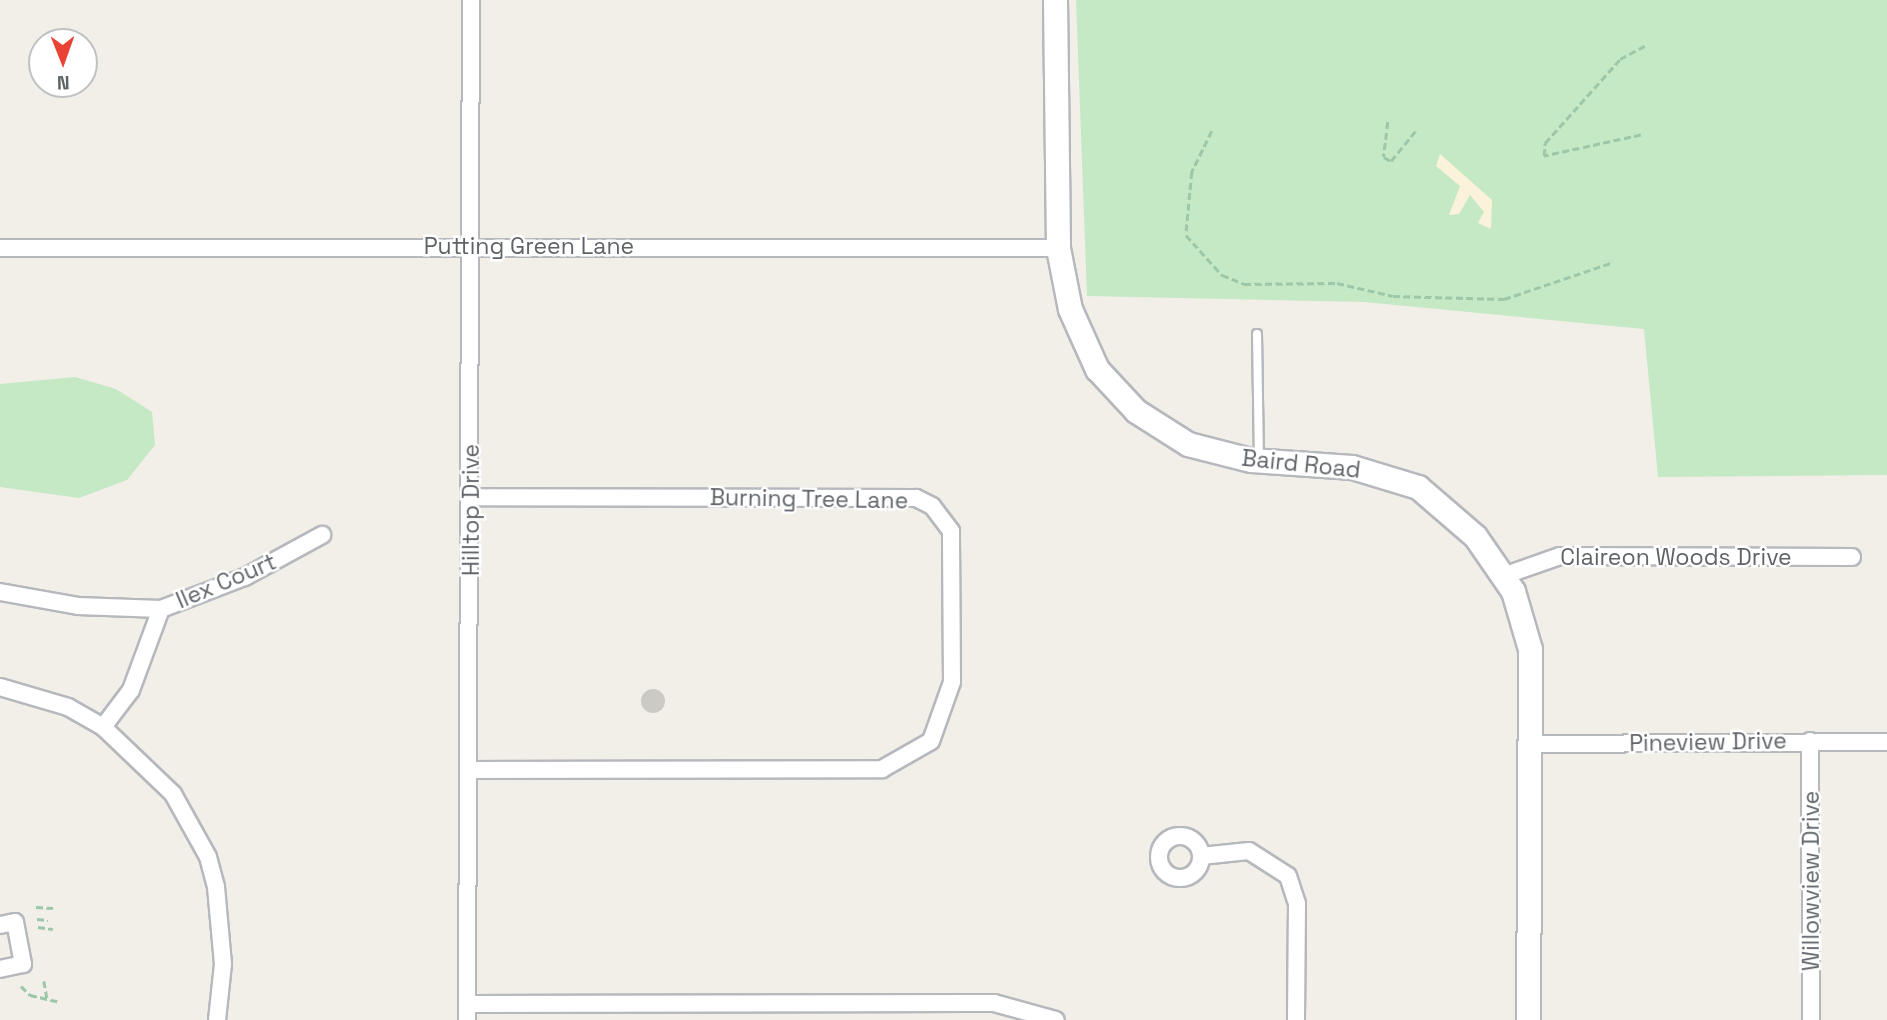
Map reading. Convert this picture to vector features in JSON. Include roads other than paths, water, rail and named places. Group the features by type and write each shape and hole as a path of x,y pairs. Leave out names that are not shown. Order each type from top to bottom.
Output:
{"street":[{"name":"Hilltop Drive","path":"467,1012 471,0"},
{"name":"Baird Road","path":"1055,0 1058,248 1083,344 1116,391 1188,444 1259,460 1352,467 1418,487 1459,518 1503,576 1523,614 1530,649 1528,1020"},
{"name":"Putting Green Lane","path":"0,248 1058,248"},
{"name":"Burning Tree Lane","path":"468,770 882,769 931,741 952,682 951,531 932,506 916,498 471,497"},
{"name":"Ilex Court","path":"0,592 78,606 161,608 245,577 322,535"},
{"name":"Claireon Woods Drive","path":"1503,576 1560,556 1852,557"},
{"path":"103,727 131,690 161,608"},
{"path":"0,687 68,707 103,727 173,794 208,857 222,925 217,1020"},
{"name":"Willowview Drive","path":"1810,741 1811,1020"},
{"name":"Pineview Drive","path":"1530,744 1887,742"},
{"path":"1201,856 1249,852 1288,876 1297,904 1296,1020"},
{"path":"0,925 15,922 23,964 0,969"},
{"path":"467,1012 699,1003 934,1002 994,1003 1056,1020"},
{"path":"934,1002 934,1020"},
{"path":"699,1003 699,1020"}],"lane":[{"path":"1257,334 1259,460"}]}
